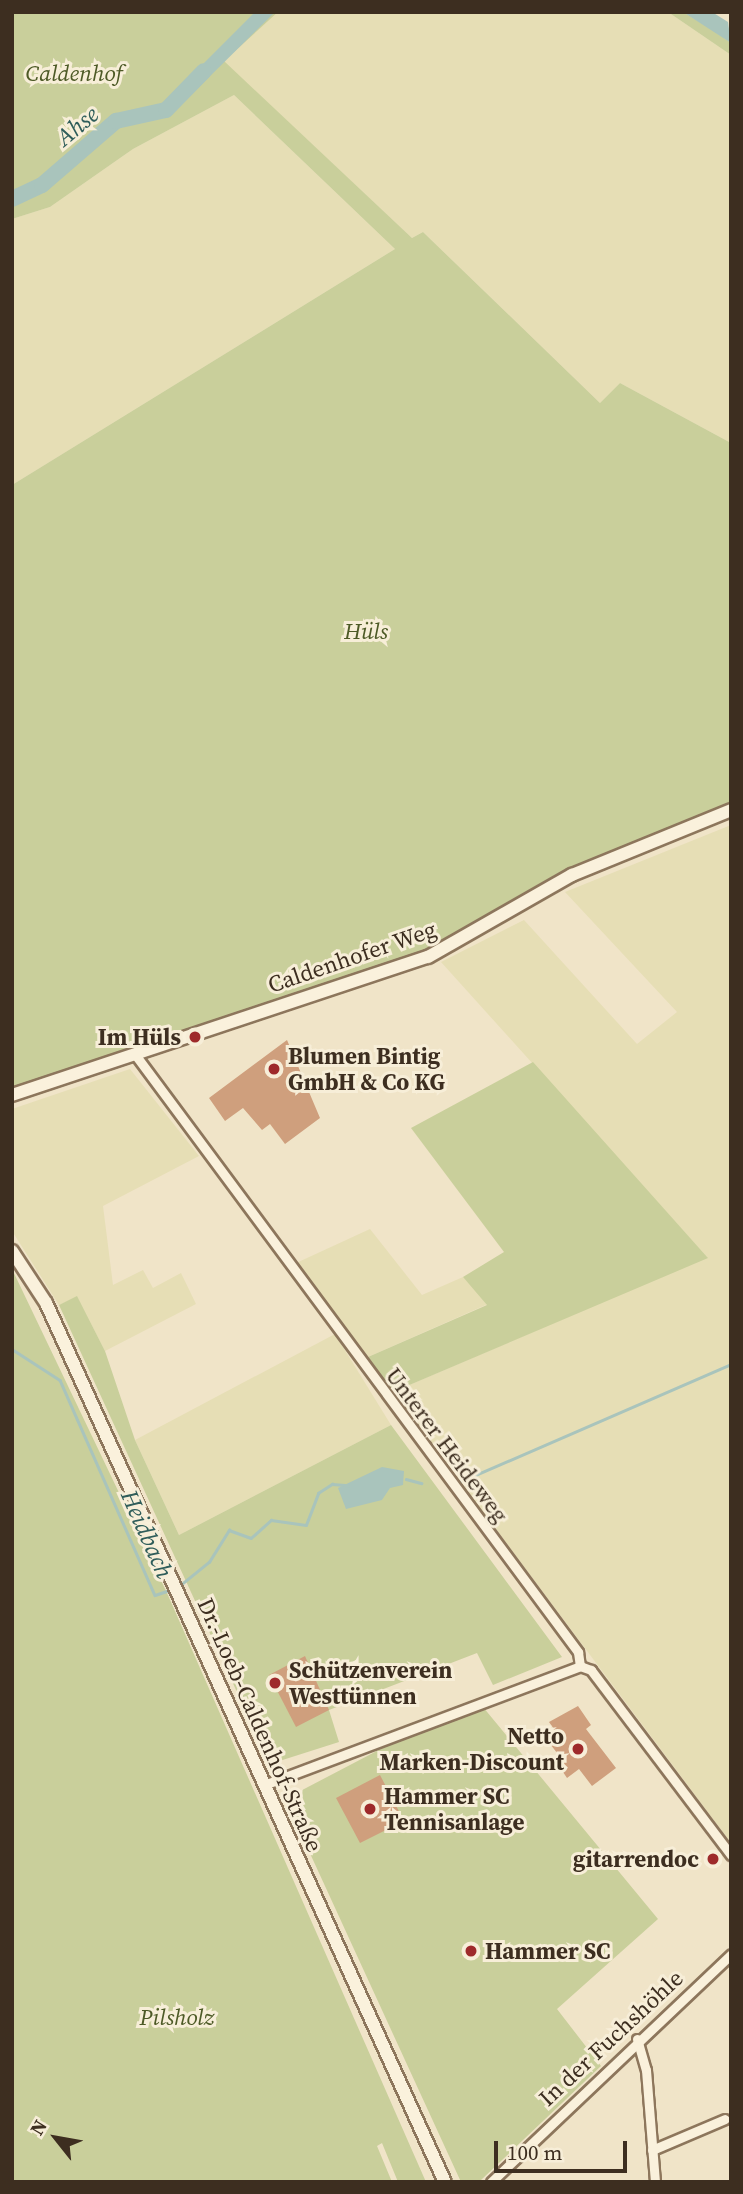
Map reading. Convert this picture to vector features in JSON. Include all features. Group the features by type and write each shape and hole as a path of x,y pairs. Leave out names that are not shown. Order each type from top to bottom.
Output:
{"main road":[{"name":"Caldenhofer Weg","path":"12,1095 428,957 572,875 731,810"},
{"name":"Dr.-Loeb-Caldenhof-Straße","path":"12,1251 46,1303 445,2182"}],"street":[{"name":"Unterer Heideweg","path":"134,1053 578,1652 580,1666 591,1670 731,1855"},
{"path":"264,1785 580,1666"},
{"name":"In der Fuchshöhle","path":"491,2182 637,2039 731,1954"},
{"path":"637,2039 646,2070 654,2182"},
{"path":"652,2150 725,2119"}],"shaded area":[{"path":"278,12 668,12 731,55 731,443 620,383 600,403 423,232 412,238 223,61"},
{"path":"234,95 395,249 12,485 12,219 50,207 133,149"},
{"path":"731,825 731,1843 393,1392 707,1257 441,962 524,920 637,1044 677,1012 565,892"},
{"path":"130,1069 199,1156 103,1206 113,1285 143,1270 153,1288 181,1273 196,1304 105,1351 77,1297 59,1305 12,1231 12,1109"},
{"path":"370,1229 422,1295 463,1277 488,1304 368,1357 294,1264"},
{"path":"335,1334 391,1425 179,1535 135,1440"}],"green space":[{"name":"Hüls","path":"12,12 278,12 224,61 412,238 423,232 600,403 620,383 731,443 731,804 427,951 358,978 12,1087 12,485 395,249 234,95 133,149 50,207 12,219"},
{"path":"668,12 683,12 713,30 731,43 731,55"},
{"path":"533,1062 708,1258 393,1392 368,1357 487,1305 463,1277 504,1252 411,1128"},
{"name":"Pilsholz","path":"12,1269 167,1593 426,2182 398,2182 382,2143 377,2146 392,2182 12,2182"},
{"path":"77,1296 105,1351 135,1440 179,1535 391,1425 562,1657 493,1685 477,1653 329,1710 339,1742 270,1764 59,1305"},
{"name":"Hammer SC","path":"483,1707 658,1919 557,2009 601,2066 481,2180 461,2182 285,1799 394,1742"}],"water":[{"path":"255,12 275,12 197,89 191,85 187,80"},
{"path":"683,12 712,12 728,22 731,43"},
{"path":"382,1467 404,1471 403,1485 390,1488 382,1500 346,1509 338,1488"}],"building":[{"name":"Blumen Bintig GmbH & Co KG","path":"287,1040 320,1118 285,1144 270,1124 262,1130 243,1108 225,1121 209,1098"},
{"path":"305,1656 329,1710 296,1727 269,1675"},
{"name":"Netto Marken-Discount","path":"578,1706 591,1725 586,1729 616,1768 592,1786 579,1769 567,1778 559,1766 564,1762 544,1736 554,1729 549,1722"},
{"name":"Hammer SC Tennisanlage","path":"380,1775 404,1821 360,1843 336,1798"}],"waterway":[{"name":"Ahse","path":"12,199 42,185 116,121 166,110 204,71"},
{"name":"Heidbach","path":"12,1349 60,1380 155,1595 172,1589"},
{"name":"Heidbach","path":"455,1484 731,1364"},
{"name":"Heidbach","path":"406,1479 421,1483"},
{"name":"Heidbach","path":"178,1587 209,1562 229,1530 251,1538 271,1520 306,1525 318,1493 332,1484 348,1485"}],"place":[{"name":"Im Hüls","path":"195,1037"},
{"name":"Blumen Bintig GmbH & Co KG","path":"274,1069"},
{"name":"Schützenverein Westtünnen","path":"275,1683"},
{"name":"Netto Marken-Discount","path":"578,1749"},
{"name":"Hammer SC Tennisanlage","path":"370,1809"},
{"name":"gitarrendoc","path":"713,1859"},
{"name":"Hammer SC","path":"471,1951"}],"park label":[{"name":"Caldenhof","path":"74,73"}]}
